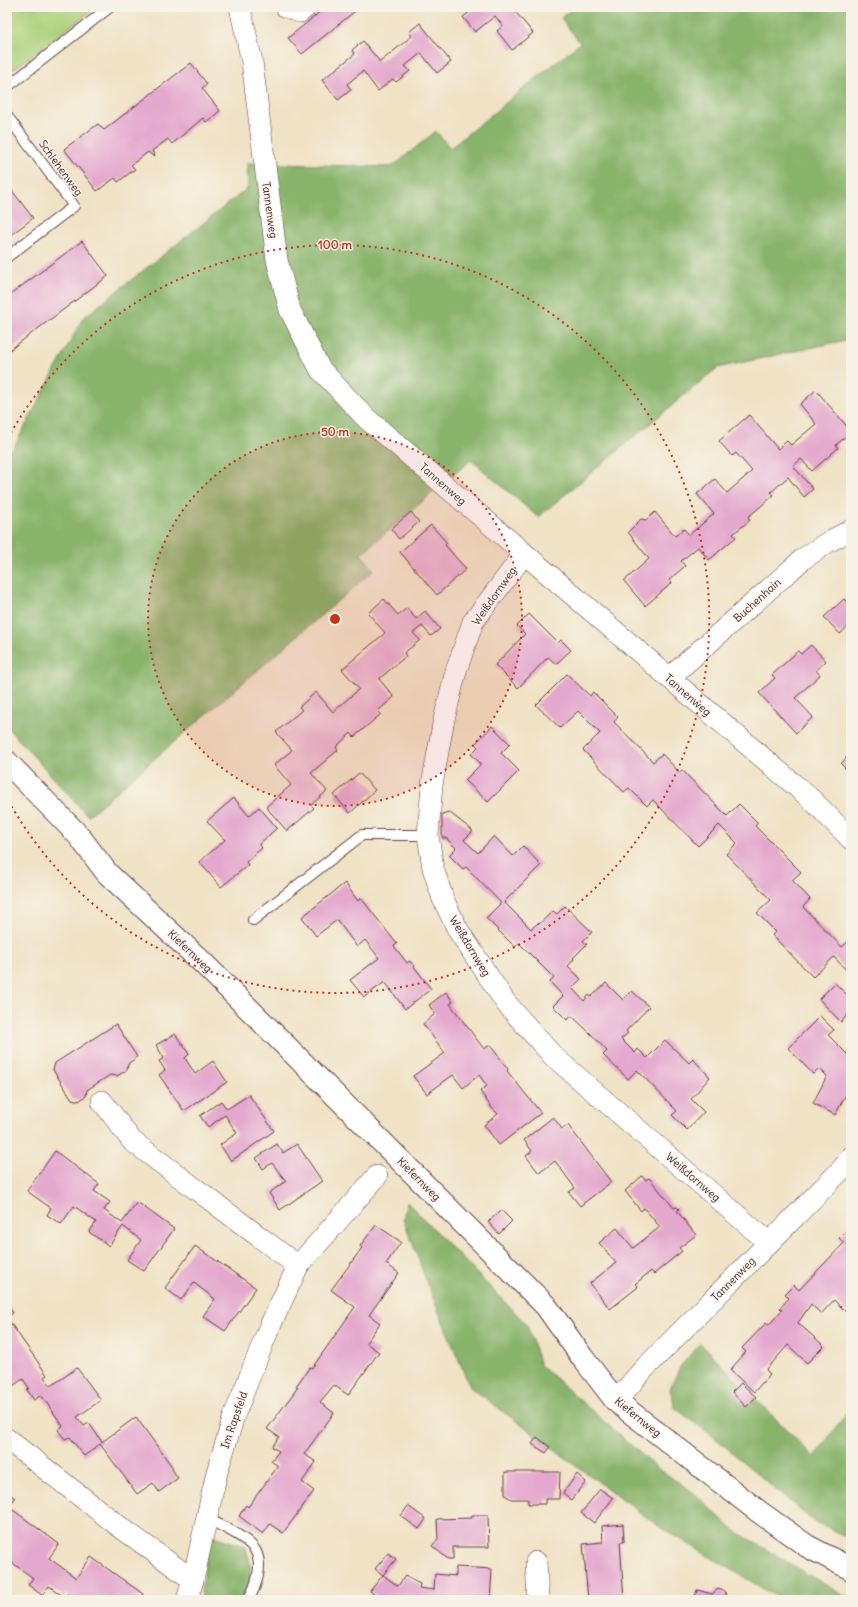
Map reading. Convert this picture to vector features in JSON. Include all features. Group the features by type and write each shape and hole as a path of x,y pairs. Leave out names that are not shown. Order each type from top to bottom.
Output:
{"street":[{"path":"286,7 300,12 306,7"},
{"name":"Tannenweg","path":"245,10 277,260 290,310 320,369 366,418 811,799 851,839"},
{"name":"Buchenhain","path":"669,678 803,559 828,542 851,530"},
{"name":"Weißdornweg","path":"524,554 473,622 456,671 443,724 432,785 428,835 433,868 443,899 458,930 506,1003 553,1056 769,1243"},
{"name":"Kiefernweg","path":"7,762 79,836 107,873 202,962 546,1306 582,1357 616,1401 758,1511 807,1546 851,1569"},
{"path":"102,1101 132,1141 298,1266"},
{"name":"Tannenweg","path":"616,1401 648,1364 842,1169 851,1157"},
{"name":"Im Rapsfeld","path":"187,1600 193,1580 217,1472 234,1416 269,1328 298,1266 378,1176"},
{"path":"7,1440 116,1524 193,1580"},
{"path":"536,1562 538,1600"}],"lane":[{"path":"7,87 110,7"},
{"name":"Schlehenweg","path":"7,116 74,206 7,257"},
{"path":"252,920 362,835 428,835"},
{"path":"206,1518 234,1532 255,1550 259,1568 254,1590 248,1600"}],"green space":[{"path":"7,7 97,7 7,74"},
{"path":"574,7 851,7 851,339 717,368 538,517 471,460 361,554 374,570 88,816 7,727 7,451 13,449 83,318 248,188 247,163 392,167 436,131 450,148 580,43 561,18"},
{"path":"407,1202 527,1325 540,1365 657,1468 693,1492 732,1529 851,1600 782,1600 657,1525 470,1387 431,1293 403,1218"},
{"path":"700,1343 814,1457 851,1408 851,1539 813,1521 714,1437 675,1408 670,1389 680,1367"},
{"path":"210,1535 245,1546 251,1573 249,1586 242,1600 200,1600"}],"building":[{"path":"326,7 360,7 302,54 288,38"},
{"path":"476,7 518,7 514,10 533,33 512,50 497,31 503,26 495,16 475,32 463,17"},
{"path":"420,23 451,62 437,73 421,53 405,66 410,71 396,82 393,79 378,91 363,71 347,84 351,90 338,100 322,80 355,54 352,50 363,41 380,62 412,36 409,32"},
{"path":"191,63 207,84 202,88 220,111 206,122 203,118 172,144 168,139 152,151 155,156 154,157 148,152 131,165 135,169 118,182 115,178 97,191 64,149 98,124 104,130"},
{"path":"7,184 33,218 7,238"},
{"path":"82,241 108,276 7,352 7,297"},
{"path":"816,390 850,430 851,428 851,432 836,445 838,448 812,471 801,459 793,466 813,489 804,497 788,477 771,492 774,495 748,517 750,520 733,534 736,537 709,560 698,547 681,561 685,566 669,580 672,583 645,606 624,581 649,559 628,532 641,519 646,520 655,512 675,536 684,529 689,535 714,514 697,494 715,479 727,493 752,471 736,453 732,456 719,441 749,415 778,449 787,441 791,445 816,424 800,404"},
{"path":"411,512 419,522 399,539 391,529"},
{"path":"431,525 447,543 445,545 466,569 437,595 400,552"},
{"path":"384,599 398,615 407,608 416,619 425,611 440,629 431,636 422,626 413,633 420,640 404,653 406,656 379,679 394,697 378,711 381,714 354,737 351,733 336,747 338,750 311,773 327,791 311,805 314,808 287,831 266,807 291,785 274,765 292,750 276,732 302,710 299,707 316,692 333,712 359,689 342,669 385,633 368,613"},
{"path":"844,599 849,604 851,602 851,624 840,634 824,617"},
{"path":"529,614 558,643 561,640 571,650 556,664 548,657 518,688 495,665 525,634 517,626"},
{"path":"811,645 826,661 816,670 820,675 795,698 813,717 796,733 759,693 775,678 772,675 798,651 801,654"},
{"path":"567,674 590,696 593,692 618,717 614,722 653,762 662,754 680,773 682,770 727,816 739,804 758,823 755,826 801,872 792,880 810,899 803,907 842,947 850,940 851,941 851,967 847,971 834,957 813,977 772,935 776,932 757,913 771,900 726,854 737,843 719,825 698,846 653,800 647,806 629,788 624,792 583,750 600,733 578,711 560,728 536,705"},
{"path":"492,726 510,744 501,753 519,771 488,802 465,780 481,764 471,754 478,747 475,744"},
{"path":"851,752 851,774 841,764"},
{"path":"359,773 375,790 350,813 334,795"},
{"path":"234,798 249,816 259,807 277,828 259,844 262,848 246,862 248,865 221,887 199,862 225,840 207,821"},
{"path":"449,812 473,831 464,840 478,853 494,836 513,856 523,846 541,865 504,902 531,929 553,911 557,914 565,906 592,932 583,941 587,944 573,958 574,959 568,966 581,979 572,988 584,1001 589,995 591,997 606,983 623,1000 632,991 649,1007 626,1031 628,1033 621,1039 635,1053 638,1049 647,1058 665,1040 689,1063 693,1059 710,1077 691,1099 704,1112 687,1130 672,1115 677,1111 637,1070 628,1079 603,1055 607,1051 590,1033 572,1016 567,1020 553,1006 563,996 550,982 554,978 519,943 515,947 486,918 501,903 466,867 463,869 449,855 456,848 446,838 442,838 442,814"},
{"path":"345,883 358,901 361,898 397,944 394,946 407,963 410,961 431,989 405,1009 385,982 364,997 350,980 379,958 365,940 357,947 337,920 316,936 302,917"},
{"path":"835,983 851,999 851,1011 841,1022 819,999"},
{"path":"446,992 453,1002 450,1004 484,1049 490,1045 508,1069 507,1071 541,1113 499,1145 484,1125 498,1114 480,1091 487,1086 479,1075 463,1088 453,1075 427,1094 413,1076 445,1053 423,1024 435,1014 429,1005"},
{"path":"820,1016 834,1030 828,1035 851,1058 851,1085 835,1115 813,1103 827,1076 819,1068 813,1074 788,1048"},
{"path":"116,1024 137,1057 128,1064 127,1070 117,1076 110,1075 87,1090 86,1096 79,1101 72,1099 53,1070 55,1063"},
{"path":"175,1034 189,1054 185,1058 195,1074 213,1061 227,1082 184,1111 159,1075 165,1070 159,1061 164,1058 156,1045"},
{"path":"249,1095 274,1131 231,1161 220,1145 237,1133 225,1115 208,1127 200,1116 221,1101 227,1109"},
{"path":"553,1117 562,1129 568,1125 611,1182 580,1206 569,1192 575,1188 555,1161 539,1173 526,1156 532,1151 524,1140"},
{"path":"277,1144 283,1153 297,1144 322,1181 280,1210 269,1193 286,1181 272,1163 263,1169 256,1158"},
{"path":"55,1151 99,1184 94,1191 110,1202 104,1210 122,1223 137,1202 174,1229 144,1271 127,1260 141,1240 123,1226 109,1246 89,1232 96,1222 74,1206 61,1224 47,1215 51,1208 27,1191"},
{"path":"642,1176 645,1180 649,1178 674,1208 677,1207 679,1209 677,1211 696,1235 679,1248 682,1251 654,1274 651,1271 635,1284 638,1287 610,1309 590,1283 616,1263 599,1243 617,1228 633,1248 660,1227 644,1208 641,1211 625,1191"},
{"path":"501,1210 512,1221 499,1234 488,1222"},
{"path":"376,1225 401,1242 386,1264 399,1273 369,1315 380,1323 366,1343 379,1352 348,1395 334,1385 320,1402 334,1413 304,1454 316,1462 302,1482 314,1491 283,1533 270,1524 263,1534 239,1516 246,1505 248,1507 278,1466 271,1461 279,1451 272,1447 279,1437 267,1429 298,1387 296,1386 310,1367 312,1368 355,1307 331,1290 362,1248 360,1246"},
{"path":"848,1229 851,1232 851,1317 834,1300 821,1314 811,1304 798,1323 824,1346 807,1363 788,1345 766,1370 770,1374 754,1392 730,1370 746,1352 742,1348 766,1323 769,1325 782,1310 780,1308 789,1298 785,1294 794,1285 799,1290 844,1243 839,1238"},
{"path":"195,1246 256,1288 225,1331 203,1316 215,1299 194,1283 181,1300 165,1288"},
{"path":"7,1304 13,1313 7,1318"},
{"path":"7,1318 47,1375 44,1377 51,1386 77,1368 101,1400 77,1417 84,1426 89,1423 102,1442 136,1417 173,1468 172,1469 178,1478 159,1492 153,1483 137,1494 100,1444 84,1456 70,1437 65,1439 58,1430 63,1426 41,1395 34,1400 27,1390 29,1388 23,1379 7,1390"},
{"path":"741,1383 756,1397 746,1407 732,1392"},
{"path":"537,1437 550,1447 546,1453 532,1444"},
{"path":"505,1472 560,1472 559,1499 545,1499 545,1504 528,1504 528,1499 511,1499 505,1495"},
{"path":"577,1474 586,1482 572,1500 563,1493"},
{"path":"600,1489 613,1498 594,1523 581,1513"},
{"path":"7,1492 15,1498 9,1507 59,1544 49,1558 76,1578 91,1557 143,1594 138,1600 75,1600 67,1594 64,1597 49,1586 42,1595 28,1585 33,1578 7,1559"},
{"path":"408,1506 426,1519 419,1529 401,1516"},
{"path":"472,1515 488,1515 489,1547 453,1547 453,1559 448,1559 432,1546 438,1539 437,1519 472,1518"},
{"path":"623,1524 624,1542 620,1542 624,1600 588,1600 583,1544 603,1542 602,1526"},
{"path":"388,1553 396,1559 383,1575 375,1569"},
{"path":"456,1567 492,1569 490,1600 381,1600 370,1591 383,1575 398,1586 405,1576 420,1584 419,1588 434,1590 435,1574 456,1576"},
{"path":"718,1589 724,1591 729,1600 694,1600 697,1590 712,1594"}]}
